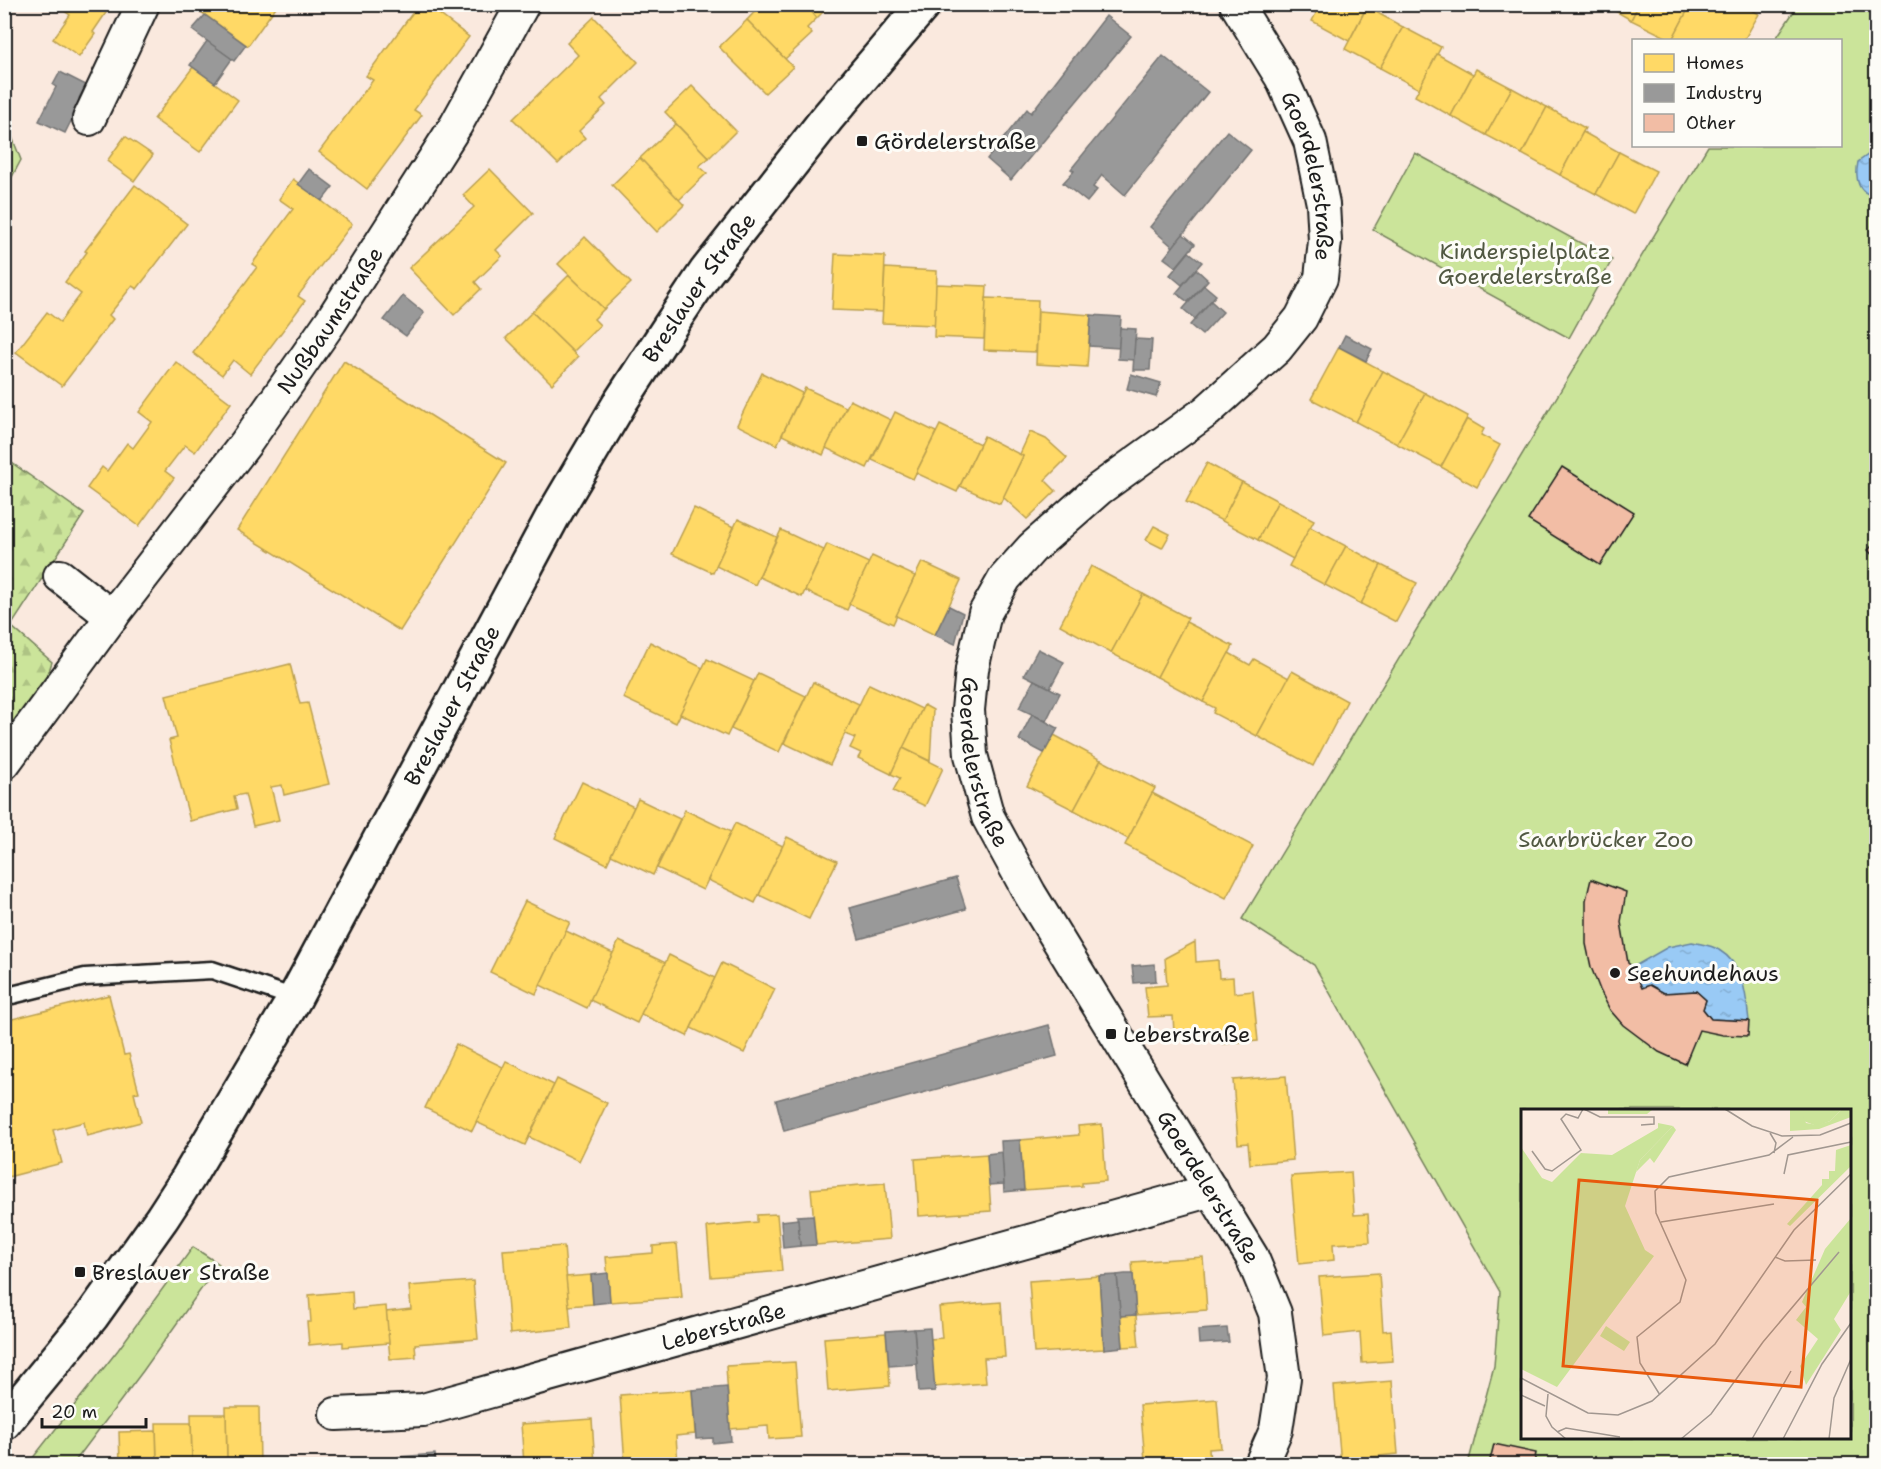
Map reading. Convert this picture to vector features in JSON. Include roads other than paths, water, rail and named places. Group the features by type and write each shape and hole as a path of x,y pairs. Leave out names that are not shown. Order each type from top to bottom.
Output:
{"street":[{"path":"89,118 143,4"},
{"name":"Nußbaumstraße","path":"4,764 112,616 246,443 331,321 456,125 523,4"},
{"name":"Breslauer Straße","path":"4,1423 92,1316 162,1218 295,998 553,516 621,401 706,272 828,117 924,4"},
{"name":"Goerdelerstraße","path":"1236,4 1281,77 1310,141 1323,204 1324,241 1321,278 1301,318 1277,348 1207,411 1099,489 1032,548 1005,578 985,613 972,669 968,710 971,755 988,817 1030,894 1252,1257 1275,1313 1284,1378 1276,1430 1261,1464"},
{"path":"60,576 112,616"},
{"name":"Leberstraße","path":"336,1414 423,1410 1212,1190"}],"lane":[{"path":"4,997 85,977 212,970 295,998"}],"water":[{"path":"1872,152 1876,152 1876,195 1861,189 1857,179 1858,162"},
{"path":"1692,942 1716,948 1734,964 1742,981 1749,1021 1711,1019 1703,1009 1706,1000 1696,991 1664,993 1650,985 1642,988 1633,967 1668,947"}],"place":[{"name":"Gördelerstraße","path":"862,141"},
{"name":"Seehundehaus","path":"1615,973"},
{"name":"Leberstraße","path":"1111,1034"},
{"name":"Breslauer Straße","path":"80,1272"}],"park label":[{"name":"Kinderspielplatz Goerdelerstraße","path":"1525,264"},
{"name":"Saarbrücker Zoo","path":"1606,839"}]}
